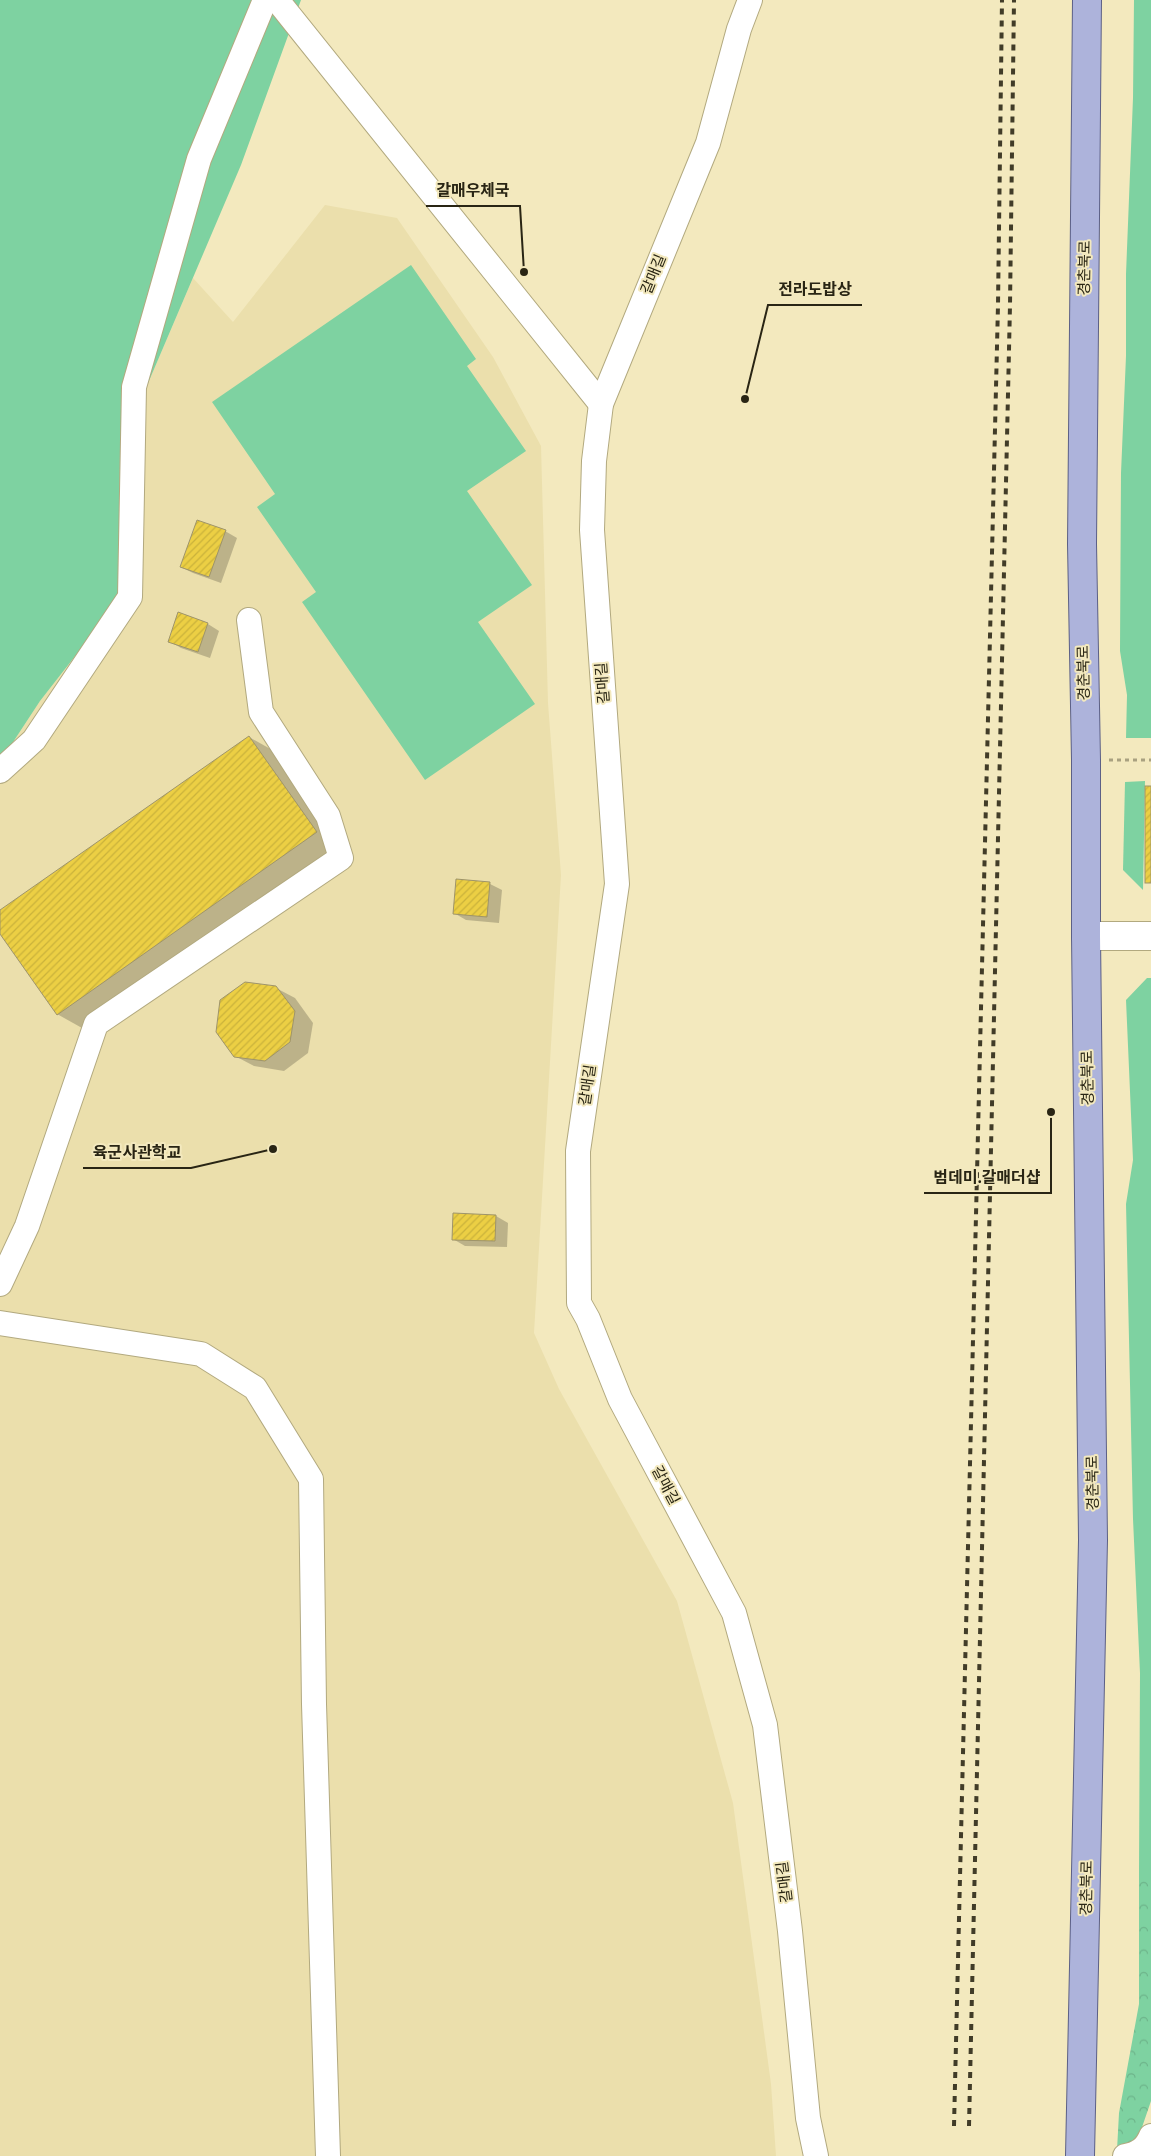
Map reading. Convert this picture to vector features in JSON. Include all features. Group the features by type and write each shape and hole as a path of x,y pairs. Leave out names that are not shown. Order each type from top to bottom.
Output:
{"main road":[{"name":"경춘북로","path":"1080,2156 1093,1540 1086,936 1086,760 1082,544 1087,0"}],"street":[{"path":"0,771 34,740 130,597 134,387 199,159 265,0"},
{"path":"277,0 601,404"},
{"name":"갈매길","path":"750,0 739,29 708,143 601,404 594,461 592,530 617,884 578,1151 579,1303 588,1319 620,1399 734,1613 765,1725 790,1931 808,2118 816,2156"},
{"path":"0,1284 27,1226 96,1024 341,858 328,816 261,712 248,620"},
{"path":"1086,936 1151,936"},
{"path":"0,1323 201,1354 255,1388 311,1479 314,1704 328,2156"},
{"path":"1125,2156 1146,2147 1151,2136"}],"path":[{"path":"1086,760 1151,760"}],"shaded area":[{"path":"325,205 397,218 493,357 541,446 548,703 561,875 534,1333 559,1389 677,1601 733,1803 771,2084 776,2156 0,2156 0,762 40,701 119,600 120,449 193,278 233,322"}],"green space":[{"path":"0,0 301,0 241,165 120,449 119,600 40,701 0,762"},
{"path":"1134,0 1151,0 1151,738 1126,738 1127,695 1120,651 1121,473 1126,356 1126,274 1133,98"},
{"path":"411,265 476,359 467,366 526,451 467,491 532,585 478,622 535,704 425,780 302,602 316,592 257,507 275,494 212,402"},
{"path":"1145,781 1143,890 1123,870 1125,782"},
{"path":"1147,978 1151,978 1151,1870 1139,1870 1140,1673 1133,1519 1126,1204 1133,1160 1126,1000"},
{"path":"1139,1870 1151,1870 1151,2101 1138,2139 1117,2150 1119,2113 1139,2004"}],"building":[{"path":"197,520 226,530 209,577 180,567"},
{"path":"178,612 208,623 198,652 168,642"},
{"path":"249,736 317,832 57,1015 0,934 0,910"},
{"path":"1145,786 1151,786 1151,883 1145,883"},
{"path":"456,879 490,882 487,917 453,914"},
{"path":"245,982 276,986 295,1011 290,1042 265,1061 234,1057 216,1032 220,1000"},
{"path":"453,1213 496,1215 495,1241 452,1240"}],"railway":[{"path":"954,2126 998,305 1002,0"},
{"path":"969,2126 1010,305 1014,0"}],"place":[{"name":"갈매우체국","path":"524,272"},
{"name":"전라도밥상","path":"745,399"},
{"name":"범데미.갈매더샵","path":"1051,1112"},
{"name":"육군사관학교","path":"273,1149"}]}
